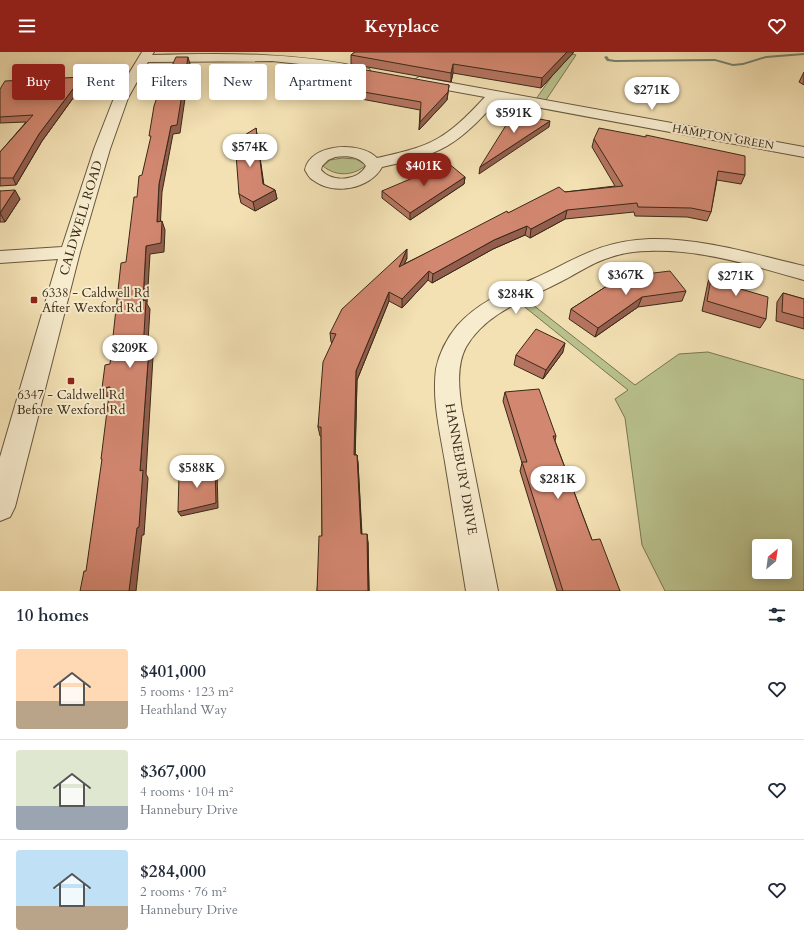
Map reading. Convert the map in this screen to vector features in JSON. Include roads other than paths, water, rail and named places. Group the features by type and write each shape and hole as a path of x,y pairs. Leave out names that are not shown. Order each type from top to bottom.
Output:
{"street":[{"path":"146,56 284,59 316,62 378,74"},
{"name":"CALDWELL ROAD","path":"0,506 70,252 102,149 121,98 146,56"},
{"name":"HAMPTON GREEN","path":"409,80 804,152"},
{"path":"373,164 423,152 438,146 463,128 495,95"},
{"name":"HANNEBURY DRIVE","path":"482,591 449,410 448,392 453,350 471,324 486,312 515,295 597,254 622,248 655,245 699,248 804,273"},
{"path":"0,257 70,252"}],"waterway":[{"path":"606,57 608,60 615,61 715,60 733,65 743,64 766,57 804,54"}],"place":[{"name":"6338 - Caldwell Rd After Wexford Rd","path":"34,300"},
{"name":"6347 - Caldwell Rd Before Wexford Rd","path":"71,381"}]}
